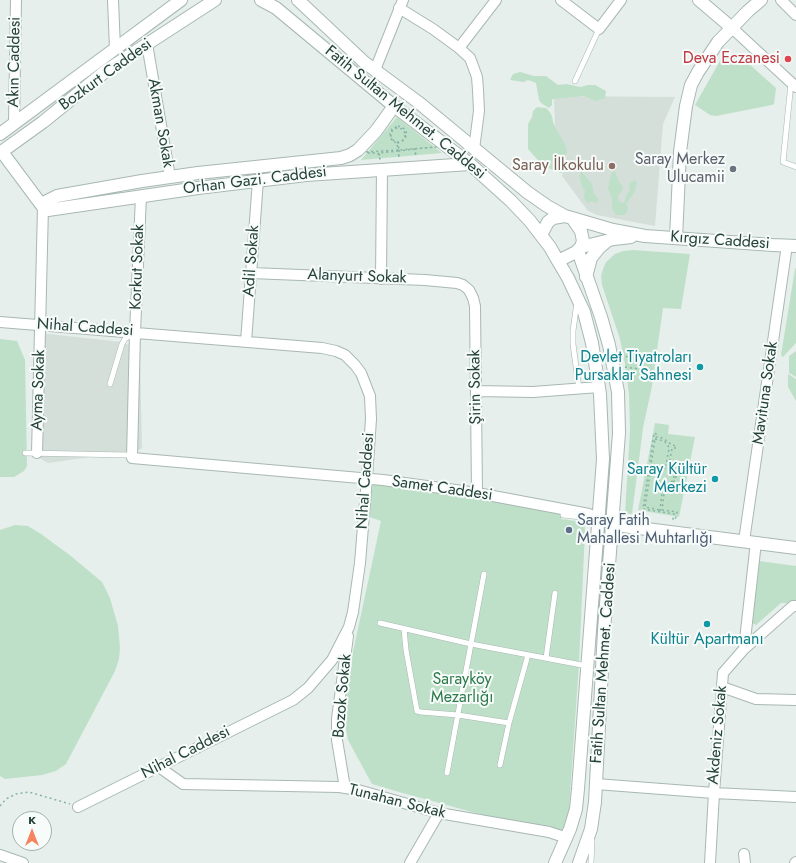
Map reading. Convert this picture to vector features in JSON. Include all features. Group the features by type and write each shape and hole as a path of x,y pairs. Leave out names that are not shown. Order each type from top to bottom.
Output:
{"street":[{"name":"Akın Caddesi","path":"14,123 16,0"},
{"path":"113,0 115,48"},
{"name":"Bozkurt Caddesi","path":"0,134 182,0"},
{"name":"Bozkurt Caddesi","path":"1,152 43,122 108,70 215,0"},
{"name":"Fatih Sultan Mehmet. Caddesi","path":"261,0 276,8 394,106 470,164 511,201 541,235 558,261 577,297 588,324 599,387 602,416 604,631 593,817 591,829 579,863"},
{"name":"Fatih Sultan Mehmet. Caddesi","path":"298,0 375,70 418,102 526,192 547,206 568,217 581,231 583,241 580,249 586,276 601,317 612,360 618,392 619,433 604,520 587,666 576,809 567,838 555,863"},
{"path":"459,48 496,0"},
{"path":"561,0 599,29 621,0"},
{"path":"699,0 794,85"},
{"path":"676,238 680,152 691,85 718,42 762,0"},
{"path":"780,0 796,15"},
{"path":"375,70 401,4 470,58 477,77 479,110 474,149"},
{"name":"Akman Sokak","path":"147,44 170,177"},
{"name":"Orhan Gazi. Caddesi","path":"394,106 376,131 358,150 341,158 170,177 57,196 45,202 43,207 48,210 54,210 141,196 314,174 470,164"},
{"path":"1,152 43,207"},
{"path":"258,180 259,167"},
{"path":"381,279 382,169"},
{"name":"Adil Sokak","path":"246,342 258,180"},
{"name":"Korkut Sokak","path":"130,456 141,196"},
{"name":"Ayma Sokak","path":"37,453 43,207"},
{"path":"541,235 548,222 553,218 568,217"},
{"name":"Kırgız Caddesi","path":"568,217 613,230 645,236 792,246"},
{"name":"Kırgız Caddesi","path":"580,249 608,240 645,236"},
{"path":"586,276 592,258 599,248 608,240"},
{"name":"Mavituna Sokak","path":"744,541 792,246"},
{"path":"558,261 580,249"},
{"name":"Alanyurt Sokak","path":"251,273 424,280 457,283 463,285"},
{"name":"Şirin Sokak","path":"463,285 469,290 475,306 477,493"},
{"name":"Nihal Caddesi","path":"0,322 322,348 336,351 344,355 358,369 370,396 371,419 367,478 360,563 353,612 349,627 332,660 308,688 293,700 78,807"},
{"path":"476,391 533,392 599,387"},
{"name":"Samet Caddesi","path":"130,456 367,478 477,493 589,514 604,520"},
{"path":"604,520 623,526 796,548"},
{"path":"744,649 756,542"},
{"name":"Akdeniz Sokak","path":"710,863 723,673 744,649 793,606 796,606"},
{"name":"Bozok Sokak","path":"345,788 337,740 337,719 349,627"},
{"path":"722,687 756,698 796,700"},
{"name":"Tunahan Sokak","path":"159,767 183,784 345,788 371,793 439,813 549,832 567,838"},
{"path":"596,784 796,798"},
{"path":"410,863 439,813"},
{"path":"0,855 23,863"}],"lane":[{"path":"575,81 599,29"},
{"path":"794,85 784,162 796,167"},
{"path":"577,297 573,344 579,389"},
{"path":"110,384 122,344 128,336 135,332"},
{"path":"25,453 130,456"},
{"path":"563,515 604,520"},
{"path":"447,773 484,574"},
{"path":"546,658 555,593"},
{"path":"380,623 471,644 587,666"},
{"path":"404,629 417,711 509,723"},
{"path":"500,765 509,723 528,654"},
{"path":"591,863 593,817"}],"path":[{"path":"398,126 405,129 407,134 404,140 398,143 399,150 436,147 433,148 415,149 416,156 414,149 399,151 400,158 398,151 379,152 380,160 378,152 366,153 398,150 397,143 392,141 390,134 392,129 398,126"},
{"path":"400,128 405,135 402,140 398,141 392,138 391,134 395,129 400,128"},
{"path":"612,360 655,360"},
{"path":"612,360 654,371"},
{"path":"661,510 663,486 658,482 655,475 650,474 645,507 661,510 677,512 675,520 673,520 674,514 661,510 643,509 654,433 656,434 656,437 663,438 672,446 676,446 676,448 672,448 669,466 673,468 677,476 672,484 665,486 661,510"},
{"path":"655,439 661,440 667,444 669,449 666,465 659,467 655,473 650,472 655,439"},
{"path":"662,469 670,469 674,475 673,479 670,483 663,483 658,477 659,473 662,469"},
{"path":"0,806 6,799 16,794 29,792 78,807"}],"shaded area":[{"name":"Saray İlkokulu","path":"554,96 675,97 663,124 655,226 597,215 588,211 562,176 567,155 555,125"},
{"path":"40,333 122,342 139,350 142,448 139,450 48,463 41,459 37,450"}],"green space":[{"path":"735,55 740,56 776,88 774,104 716,116 710,115 695,105 721,59"},
{"path":"520,72 534,76 546,76 558,85 567,84 580,87 595,85 606,91 605,98 595,101 584,96 553,99 552,105 549,108 539,100 536,83 528,80 524,82 510,80 513,74"},
{"path":"537,107 546,108 549,111 565,144 567,152 565,161 566,164 564,171 561,173 543,166 528,149 528,124 532,117 533,111"},
{"path":"397,117 442,153 361,160"},
{"path":"613,171 616,173 619,182 623,187 618,199 620,202 623,203 625,201 626,195 630,190 629,184 635,180 637,183 634,193 626,204 628,207 627,212 624,215 616,215 612,209 612,199 608,188"},
{"path":"581,172 592,184 594,194 598,199 597,203 592,201 588,203 585,200 585,191 580,180"},
{"path":"633,250 690,254 681,309 663,308 652,386 643,428 632,514 625,513 630,430 629,394 620,339 602,285 601,276 606,262 615,254"},
{"path":"796,268 796,343 783,357 781,355"},
{"path":"0,339 17,341 25,360 27,466 24,471 14,477 0,477"},
{"path":"796,351 796,377 789,373 789,356"},
{"path":"788,374 796,379 796,401 788,387"},
{"path":"655,423 669,425 668,434 695,437 679,517 638,510"},
{"name":"Sarayköy Mezarlığı","path":"373,482 562,512 561,519 584,522 585,530 579,664 567,838 372,784 348,740 341,701 381,521 369,517"},
{"path":"15,525 28,526 41,534 71,556 102,582 110,598 118,626 120,648 119,659 115,671 66,764 56,771 42,775 5,779 0,776 0,530"},
{"path":"759,561 796,566 796,604 781,603 756,625 747,621 753,563"}],"place":[{"name":"Deva Eczanesi","path":"788,59"},
{"name":"Saray İlkokulu","path":"612,166"},
{"name":"Saray Merkez Ulucamii","path":"733,169"},
{"name":"Devlet Tiyatroları Pursaklar Sahnesi","path":"700,367"},
{"name":"Saray Kültür Merkezi","path":"715,479"},
{"name":"Saray Fatih Mahallesi Muhtarlığı","path":"569,530"},
{"name":"Kültür Apartmanı","path":"707,624"}]}
